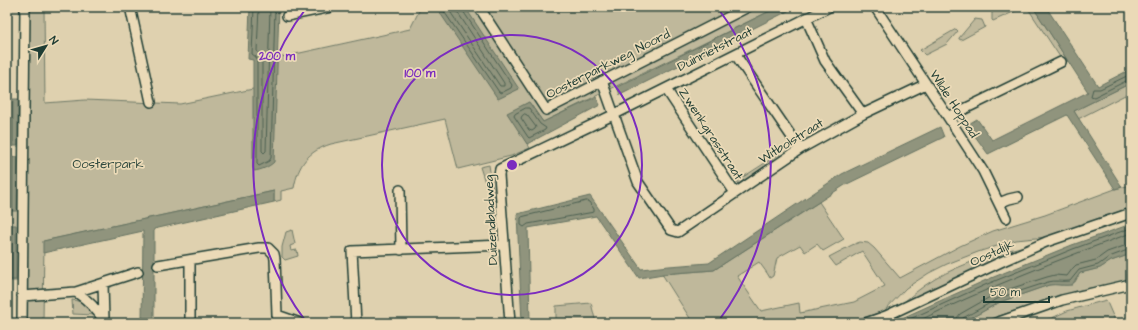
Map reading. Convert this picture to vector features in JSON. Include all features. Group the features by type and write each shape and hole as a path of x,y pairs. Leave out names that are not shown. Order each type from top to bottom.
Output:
{"street":[{"path":"22,323 25,7"},
{"path":"133,7 131,11 151,102"},
{"path":"288,16 318,8 331,7"},
{"name":"Oosterparkweg Noord","path":"479,7 546,110 748,7"},
{"name":"Duinrietstraat","path":"613,115 829,7"},
{"name":"Wilde Hoppad","path":"875,7 983,171 1006,218"},
{"path":"806,18 825,61 862,114"},
{"path":"735,54 800,149"},
{"path":"948,117 1061,62"},
{"path":"602,81 613,115"},
{"name":"Witbolstraat","path":"613,115 638,182 671,230 678,232 800,149 862,114 926,84"},
{"name":"Zwenkgrasstraat","path":"666,89 735,193"},
{"name":"Duizendbladweg","path":"510,323 498,175 499,170 613,115"},
{"path":"400,190 401,250"},
{"path":"999,203 1009,199 1018,198"},
{"name":"Oostdijk","path":"866,323 886,316 1046,242 1131,213"},
{"path":"356,323 352,251 504,245"},
{"path":"158,265 259,248 268,248 274,254 275,259 278,319 300,323"},
{"path":"190,260 190,323"},
{"path":"22,296 76,292 138,272"},
{"path":"103,284 104,322"},
{"path":"996,323 1062,300 1131,284"},
{"path":"76,292 91,304 100,314 104,322"}],"green space":[{"name":"Oosterpark","path":"29,7 44,7 45,103 85,100 180,104 253,89 277,58 410,29 421,7 471,7 472,9 476,7 778,7 543,122 529,102 508,114 530,148 511,156 458,169 445,119 323,147 305,160 298,172 294,188 281,191 281,200 274,202 274,191 44,241 43,323 26,323 27,281 7,281 7,157 27,157"},
{"path":"997,7 1019,7 1019,9 993,21 992,11"},
{"path":"1027,7 1033,7 1068,61 1064,63"},
{"path":"975,19 982,20 985,27 961,40 959,39 959,38"},
{"path":"956,29 958,31 947,44 925,55 920,50"},
{"path":"1131,83 1131,105 1125,95 1078,119 1074,111"},
{"path":"779,154 781,157 739,184 737,181"},
{"path":"489,165 495,203 492,204 480,167"},
{"path":"1131,185 1131,207 1046,237 1016,240 947,264 929,273 906,288 884,311 847,323 693,323 662,274 714,270 819,202 844,239 823,251 817,244 805,252 800,245 777,258 773,276 770,278 759,262 737,276 761,311 799,303 800,313 854,302 885,286 862,251 836,266 829,257 852,245 860,242 868,243 900,278 960,246 993,231 1045,215 1115,189"},
{"path":"292,230 295,244 290,246 291,251 297,250 298,256 285,260 282,257 282,247 286,232"},
{"path":"1028,245 898,307 925,285 945,273 980,259"},
{"path":"1131,254 1131,280 1080,290 977,323 962,323 1000,302 1049,285 1061,285 1075,282 1080,273 1100,268 1111,261"},
{"path":"72,300 85,304 94,315 73,314"},
{"path":"1106,300 1116,323 1036,323 1067,311"},
{"path":"591,303 596,323 556,323 556,306"}],"water":[{"path":"250,7 279,7 274,162 265,168 254,171 253,60 248,59"},
{"path":"436,7 465,7 519,89 498,99"},
{"path":"778,7 796,7 620,95 617,87"},
{"path":"1033,7 1046,7 1098,86 1131,69 1131,83 1074,111 1122,187 1115,189 1067,115 988,154 967,125 977,119 992,140 1088,92"},
{"path":"596,97 600,105 527,144 507,113 529,102 543,122"},
{"path":"13,99 18,99 18,146 13,146"},
{"path":"940,127 944,137 845,185 714,270 663,274 639,278 596,216 528,228 530,323 522,323 517,214 590,196 641,269 709,263 842,174"},
{"path":"12,157 18,157 17,211 11,211"},
{"path":"274,191 274,202 154,229 154,323 142,323 143,231 43,253 43,241"},
{"path":"1131,224 1131,254 1111,261 1100,268 1080,273 1072,285 1049,285 1000,302 962,323 891,323 984,281 1072,245"},
{"path":"11,225 16,225 16,280 10,280"}]}
